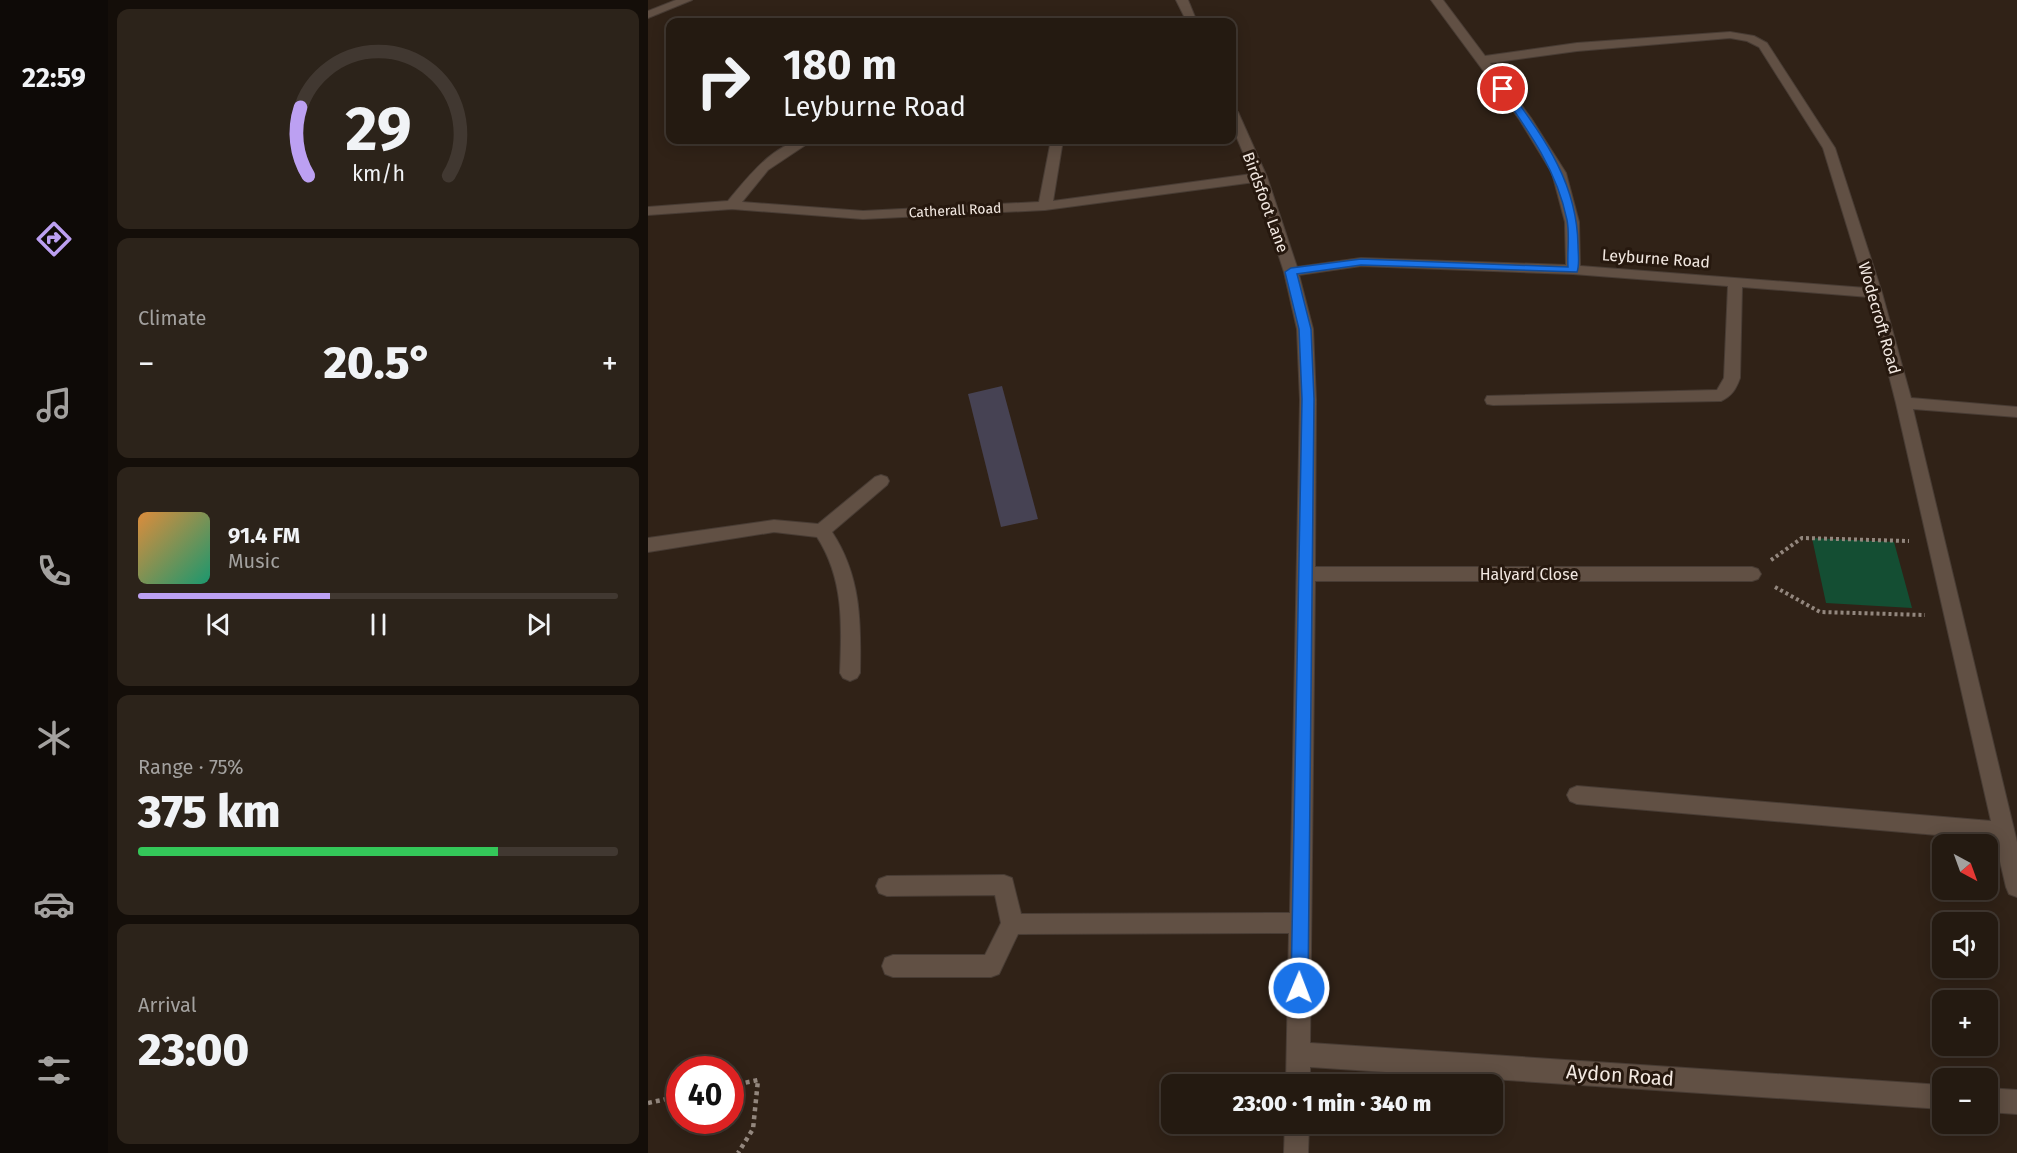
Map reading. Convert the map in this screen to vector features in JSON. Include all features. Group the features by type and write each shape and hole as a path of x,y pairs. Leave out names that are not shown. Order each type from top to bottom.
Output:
{"street":[{"path":"648,15 686,0"},
{"path":"1182,0 1190,18"},
{"path":"1437,0 1525,118 1559,173 1572,222 1573,270"},
{"name":"Wodecroft Road","path":"1482,60 1577,47 1730,35 1750,38 1763,45 1829,148 1875,293 1904,403 2017,886"},
{"name":"Birdsfoot Lane","path":"1236,121 1260,177 1291,272 1305,329 1308,399 1298,1074"},
{"path":"732,205 763,167 800,144"},
{"path":"1045,206 1056,144"},
{"name":"Catherall Road","path":"648,212 732,205 863,215 1045,206 1260,177"},
{"name":"Leyburne Road","path":"1291,272 1361,262 1573,270 1875,293"},
{"path":"1493,400 1715,397 1723,394 1732,378 1736,281"},
{"path":"1904,403 2017,411"},
{"path":"648,545 774,526 822,531 881,480"},
{"path":"822,531 837,552 851,602 850,673"},
{"name":"Halyard Close","path":"1306,574 1752,574"},
{"path":"1577,795 2004,831"},
{"path":"887,886 1004,885 1012,924 991,966 893,966"},
{"path":"1012,924 1300,923"},
{"name":"Aydon Road","path":"1298,1054 1932,1096"},
{"path":"1998,1101 2017,1102"},
{"path":"1296,1153 1297,1134"}],"path":[{"path":"1937,542 1802,538 1752,574 1820,612 1954,615"},
{"path":"738,1153 753,1129 758,1080 744,1083"},
{"path":"648,1103 666,1099"}],"green space":[{"path":"1812,538 1894,542 1912,608 1826,603"}],"building":[{"path":"1002,386 1038,519 1001,527 968,394"}],"route":[{"path":"1299,988 1308,399 1305,329 1291,272 1361,262 1573,270 1572,222 1559,173 1525,118 1503,89"}]}
